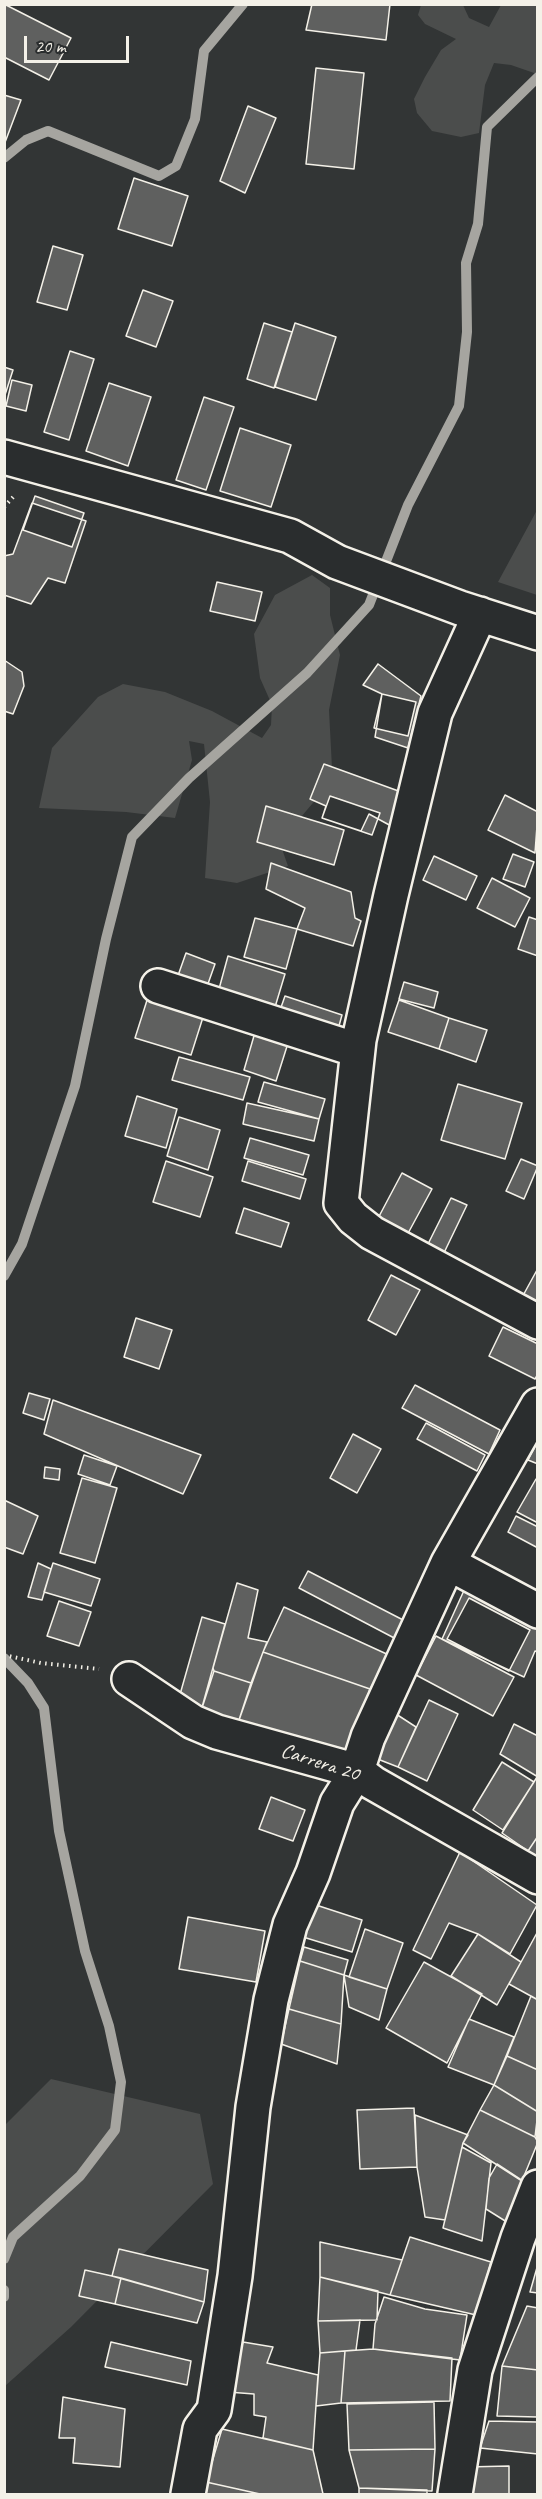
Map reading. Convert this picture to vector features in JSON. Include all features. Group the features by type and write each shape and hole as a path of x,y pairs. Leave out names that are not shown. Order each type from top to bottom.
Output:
{"street":[{"path":"4,457 290,536 337,562 537,633"},
{"path":"470,611 435,713 357,1050 341,1203 353,1218 372,1233 537,1322"},
{"path":"158,986 357,1050"},
{"path":"188,2494 200,2429 214,2410 235,2276 253,2107 271,2000 295,1912 313,1873 337,1803 357,1771 368,1737 448,1563 537,1405"},
{"path":"448,1563 537,1611"},
{"name":"Carrera 20","path":"117,1675 193,1722 217,1732 357,1771 373,1783 537,1877"},
{"path":"455,2494 475,2370 537,2187"}],"path":[{"path":"4,1655 117,1675"}],"shaded area":[{"path":"421,5 463,5 469,18 489,27 501,5 537,5 537,74 511,65 494,63 485,85 479,133 461,137 432,131 417,113 414,99 425,77 441,50 456,39 425,24 418,15"},
{"path":"537,510 537,595 498,582"},
{"path":"312,575 330,588 330,615 340,655 329,710 332,768 329,784 301,817 282,849 288,866 237,883 205,878 210,802 204,744 189,741 192,760 175,818 126,812 39,808 52,748 98,697 123,684 165,692 212,711 262,738 271,725 272,705 260,678 254,634 275,595"},
{"path":"51,2079 200,2114 213,2184 71,2327 5,2386 5,2125"}],"building":[{"path":"4,4 71,38 49,80 4,57"},
{"path":"312,4 390,4 386,40 306,30"},
{"path":"316,68 364,73 354,169 306,164"},
{"path":"4,95 21,100 4,145"},
{"path":"248,106 276,118 245,193 220,181"},
{"path":"134,178 188,196 172,246 118,229"},
{"path":"53,246 83,255 67,310 37,302"},
{"path":"143,290 173,301 156,347 126,336"},
{"path":"264,323 292,332 274,388 247,379"},
{"path":"295,323 336,337 316,400 275,387"},
{"path":"70,351 94,359 69,440 44,432"},
{"path":"4,367 13,370 4,398"},
{"path":"12,380 32,385 26,411 6,406"},
{"path":"109,383 151,397 128,466 86,451"},
{"path":"204,397 234,407 206,490 176,480"},
{"path":"240,428 291,445 271,507 220,491"},
{"path":"35,496 84,513 72,547 23,530"},
{"path":"32,503 86,521 65,583 48,578 31,604 4,595 4,556 13,554"},
{"path":"217,582 262,592 255,621 210,611"},
{"path":"4,660 22,672 24,686 13,714 4,711"},
{"path":"378,664 421,696 408,748 375,737 382,694 363,685"},
{"path":"382,694 416,702 408,736 374,728"},
{"path":"324,764 404,793 393,827 369,814 361,831 322,818 326,806 310,799"},
{"path":"505,795 538,812 535,853 488,830"},
{"path":"330,796 380,813 372,835 322,818"},
{"path":"266,806 344,830 334,865 257,842"},
{"path":"513,854 534,862 525,887 503,879"},
{"path":"434,856 477,876 466,900 423,880"},
{"path":"271,863 351,892 355,918 361,921 353,946 297,929 305,908 266,889"},
{"path":"492,878 530,898 515,927 477,908"},
{"path":"529,917 538,920 538,956 518,949"},
{"path":"255,918 297,929 286,969 244,957"},
{"path":"186,953 215,964 204,995 175,984"},
{"path":"228,956 285,974 272,1017 216,1000"},
{"path":"404,982 438,992 434,1008 399,999"},
{"path":"149,994 205,1011 191,1055 135,1038"},
{"path":"285,996 342,1015 337,1033 279,1013"},
{"path":"399,1000 449,1018 439,1049 388,1032"},
{"path":"449,1018 487,1030 476,1062 439,1049"},
{"path":"256,1029 289,1040 276,1081 244,1070"},
{"path":"179,1057 250,1077 243,1100 172,1080"},
{"path":"264,1082 325,1099 319,1119 258,1102"},
{"path":"458,1084 522,1103 505,1159 441,1140"},
{"path":"137,1096 177,1109 166,1148 125,1136"},
{"path":"247,1103 319,1119 314,1141 243,1124"},
{"path":"179,1117 220,1130 208,1170 167,1156"},
{"path":"250,1138 309,1155 303,1175 244,1158"},
{"path":"521,1159 538,1166 524,1199 506,1191"},
{"path":"166,1161 213,1177 200,1217 153,1202"},
{"path":"248,1161 306,1179 300,1199 242,1181"},
{"path":"402,1173 432,1189 406,1237 376,1222"},
{"path":"451,1198 467,1205 441,1259 424,1252"},
{"path":"244,1208 289,1223 281,1247 236,1233"},
{"path":"538,1270 538,1310 520,1301"},
{"path":"391,1275 420,1290 396,1335 368,1320"},
{"path":"136,1318 172,1330 159,1369 124,1357"},
{"path":"503,1327 538,1344 538,1374 535,1379 489,1356"},
{"path":"415,1385 500,1430 489,1454 402,1408"},
{"path":"29,1393 50,1399 44,1420 23,1413"},
{"path":"53,1400 201,1455 183,1494 44,1434"},
{"path":"426,1423 485,1455 477,1471 417,1439"},
{"path":"353,1434 381,1449 357,1493 330,1478"},
{"path":"538,1441 538,1464 528,1460"},
{"path":"84,1455 117,1466 110,1485 78,1474"},
{"path":"45,1467 60,1469 59,1480 44,1478"},
{"path":"82,1478 117,1488 95,1563 60,1553"},
{"path":"536,1479 538,1480 538,1523 517,1512"},
{"path":"4,1500 38,1516 23,1554 4,1547"},
{"path":"516,1516 538,1527 538,1548 508,1532"},
{"path":"38,1563 51,1569 42,1600 28,1597"},
{"path":"53,1563 100,1579 91,1606 44,1592"},
{"path":"308,1571 407,1622 398,1640 299,1588"},
{"path":"237,1583 258,1590 248,1638 267,1642 251,1683 214,1671 213,1668"},
{"path":"466,1586 538,1626 538,1652 535,1651 524,1677 442,1639"},
{"path":"469,1598 530,1630 509,1671 447,1639"},
{"path":"59,1601 91,1612 79,1646 47,1636"},
{"path":"284,1607 391,1656 370,1689 263,1652"},
{"path":"202,1617 225,1624 201,1711 177,1705"},
{"path":"436,1636 514,1677 493,1716 416,1675"},
{"path":"263,1652 370,1689 346,1760 238,1723"},
{"path":"214,1671 251,1683 238,1723 201,1711"},
{"path":"429,1700 458,1714 427,1781 398,1767"},
{"path":"396,1714 416,1727 398,1767 375,1758"},
{"path":"514,1724 538,1736 538,1777 500,1754"},
{"path":"502,1762 534,1782 503,1830 473,1810"},
{"path":"537,1777 538,1836 528,1851 502,1833"},
{"path":"271,1797 305,1810 293,1841 259,1829"},
{"path":"538,1836 538,1858 528,1851"},
{"path":"460,1852 537,1905 510,1954 478,1934 449,1923 431,1959 413,1950"},
{"path":"313,1904 362,1920 352,1952 303,1937"},
{"path":"188,1917 265,1931 256,1982 179,1969"},
{"path":"365,1929 403,1943 387,1989 349,1977"},
{"path":"538,1931 538,2000 509,1984"},
{"path":"478,1934 521,1962 497,2005 451,1976"},
{"path":"304,1947 348,1960 344,1975 300,1961"},
{"path":"300,1961 344,1975 341,2024 289,2009"},
{"path":"424,1962 482,1994 447,2063 386,2028"},
{"path":"344,1975 387,1989 379,2020 349,2007"},
{"path":"531,1996 538,2000 538,2070 507,2056"},
{"path":"289,2009 341,2024 337,2064 281,2044"},
{"path":"469,2019 514,2037 494,2085 448,2067"},
{"path":"507,2056 538,2070 538,2112 494,2085"},
{"path":"494,2085 538,2112 535,2137 480,2110"},
{"path":"414,2108 417,2167 360,2169 357,2110"},
{"path":"480,2110 535,2137 538,2142 522,2181 463,2143"},
{"path":"415,2115 468,2135 463,2143 445,2220 425,2217 417,2167"},
{"path":"462,2147 491,2163 482,2241 443,2228"},
{"path":"497,2164 526,2183 510,2224 486,2209 489,2178"},
{"path":"410,2237 491,2262 476,2315 390,2295"},
{"path":"320,2242 402,2260 390,2295 320,2277"},
{"path":"119,2249 208,2270 204,2302 112,2276"},
{"path":"538,2264 538,2293 530,2292"},
{"path":"85,2270 121,2278 115,2304 79,2296"},
{"path":"320,2277 378,2291 377,2320 318,2321"},
{"path":"121,2278 204,2302 197,2323 115,2304"},
{"path":"384,2297 425,2309 467,2315 460,2360 373,2349 375,2324"},
{"path":"527,2306 538,2308 538,2370 502,2366"},
{"path":"360,2320 356,2350 320,2353 318,2321"},
{"path":"111,2342 191,2361 187,2385 105,2367"},
{"path":"243,2342 273,2347 267,2363 318,2375 313,2450 263,2438 266,2417 254,2415 254,2394 228,2392"},
{"path":"373,2349 452,2358 450,2401 341,2403 345,2351"},
{"path":"345,2351 341,2403 316,2406 320,2353"},
{"path":"502,2366 538,2370 538,2417 497,2416"},
{"path":"63,2397 125,2409 120,2467 73,2463 75,2438 59,2438"},
{"path":"434,2402 435,2449 349,2450 347,2404"},
{"path":"489,2421 538,2422 538,2454 480,2448"},
{"path":"222,2429 313,2450 323,2494 260,2494 206,2482"},
{"path":"435,2449 432,2491 359,2488 349,2450"},
{"path":"509,2466 509,2494 467,2494 466,2467"},
{"path":"206,2482 260,2494 206,2494"},
{"path":"359,2488 427,2490 427,2494 359,2494"}],"waterway":[{"path":"4,158 26,140 48,131 159,176 176,166 195,119 204,51 243,4"},
{"path":"4,1276 22,1244 75,1086 106,939 132,837 189,778 307,673 369,605 408,505 459,406 467,332 466,263 478,224 487,127 538,77"},
{"path":"4,1658 28,1683 44,1708 59,1831 85,1951 109,2026 121,2082 115,2130 80,2176 13,2237 4,2259"},
{"path":"4,2290 4,2297"}]}
